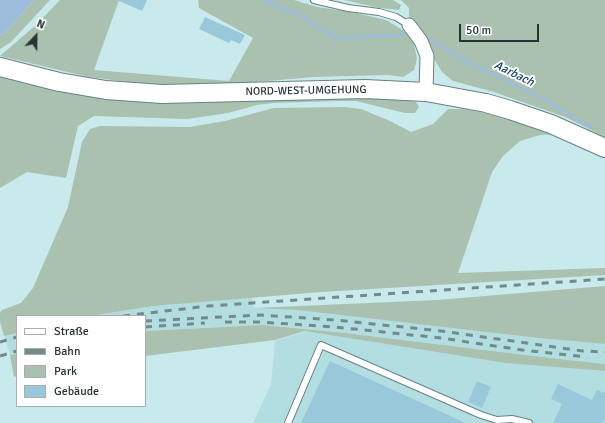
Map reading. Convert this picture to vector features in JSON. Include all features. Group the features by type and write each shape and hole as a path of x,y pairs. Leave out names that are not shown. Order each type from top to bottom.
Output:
{"main road":[{"name":"NORD-WEST-UMGEHUNG","path":"3,67 59,82 106,90 162,94 364,89 426,92 486,103 510,110 551,124 605,148"}],"street":[{"path":"409,25 421,41 427,56 426,92"}],"lane":[{"path":"314,0 348,8 379,12 396,17 409,25"},
{"path":"288,423 321,345 481,415 497,420 512,419 529,423"}],"shaded area":[{"path":"0,0 34,0 6,32 0,35"},
{"path":"252,297 254,308 297,310 538,338 605,344 605,364 345,333 263,325 146,331 146,315 96,315 153,306"},
{"path":"307,331 505,363 605,371 605,423 253,423 271,384 275,341"},
{"path":"16,333 16,354 10,355 4,336"}],"green space":[{"path":"34,0 50,0 11,42 0,49 0,35 6,32"},
{"path":"60,0 119,0 94,70 229,81 253,38 199,8 198,0 294,0 317,7 351,12 386,20 406,32 414,44 417,59 414,70 403,77 388,75 314,77 184,86 128,82 89,77 0,56 37,24"},
{"path":"344,0 393,0 401,5 399,10 380,8"},
{"path":"401,0 605,0 605,137 565,117 494,92 453,81 442,72 409,17 409,8"},
{"path":"0,76 69,93 147,103 399,97 416,102 419,107 415,113 405,113 356,101 339,101 273,103 257,105 228,113 187,119 94,116 78,126 66,178 27,172 0,188"},
{"path":"344,107 361,109 390,121 411,132 433,124 448,109 462,109 506,117 561,134 540,135 520,141 503,156 492,172 458,273 605,268 605,275 321,292 153,306 96,315 16,315 16,333 4,336 0,322 0,313 2,310 21,303 33,288 68,207 82,142 90,129 100,126 190,127 225,121 274,108"},
{"path":"605,286 605,344 538,338 297,310 254,308 437,300"},
{"path":"263,325 345,333 605,364 605,371 505,363 305,331 275,340 146,356 146,331"},
{"path":"16,354 16,376 14,377 10,355"}],"building":[{"path":"117,0 147,0 142,11"},
{"path":"205,17 245,35 240,44 231,40 229,43 199,29"},
{"path":"330,361 446,414 465,423 301,423"},
{"path":"477,381 491,387 482,408 468,402"},
{"path":"558,384 592,400 597,390 605,393 605,418 603,423 553,423 562,404 551,399"}],"waterway":[{"name":"Aarbach","path":"264,0 300,15 335,38 404,35"},
{"name":"Aarbach","path":"429,39 472,64 544,99 590,127"}],"railway":[{"path":"132,315 208,306 605,279"},
{"path":"146,321 260,315 335,320 441,331 583,351 605,352"},
{"path":"225,322 260,322 335,327 441,338 522,350 587,357"},
{"path":"146,327 205,323"},
{"path":"0,342 16,337"},
{"path":"0,356 16,351"}]}
